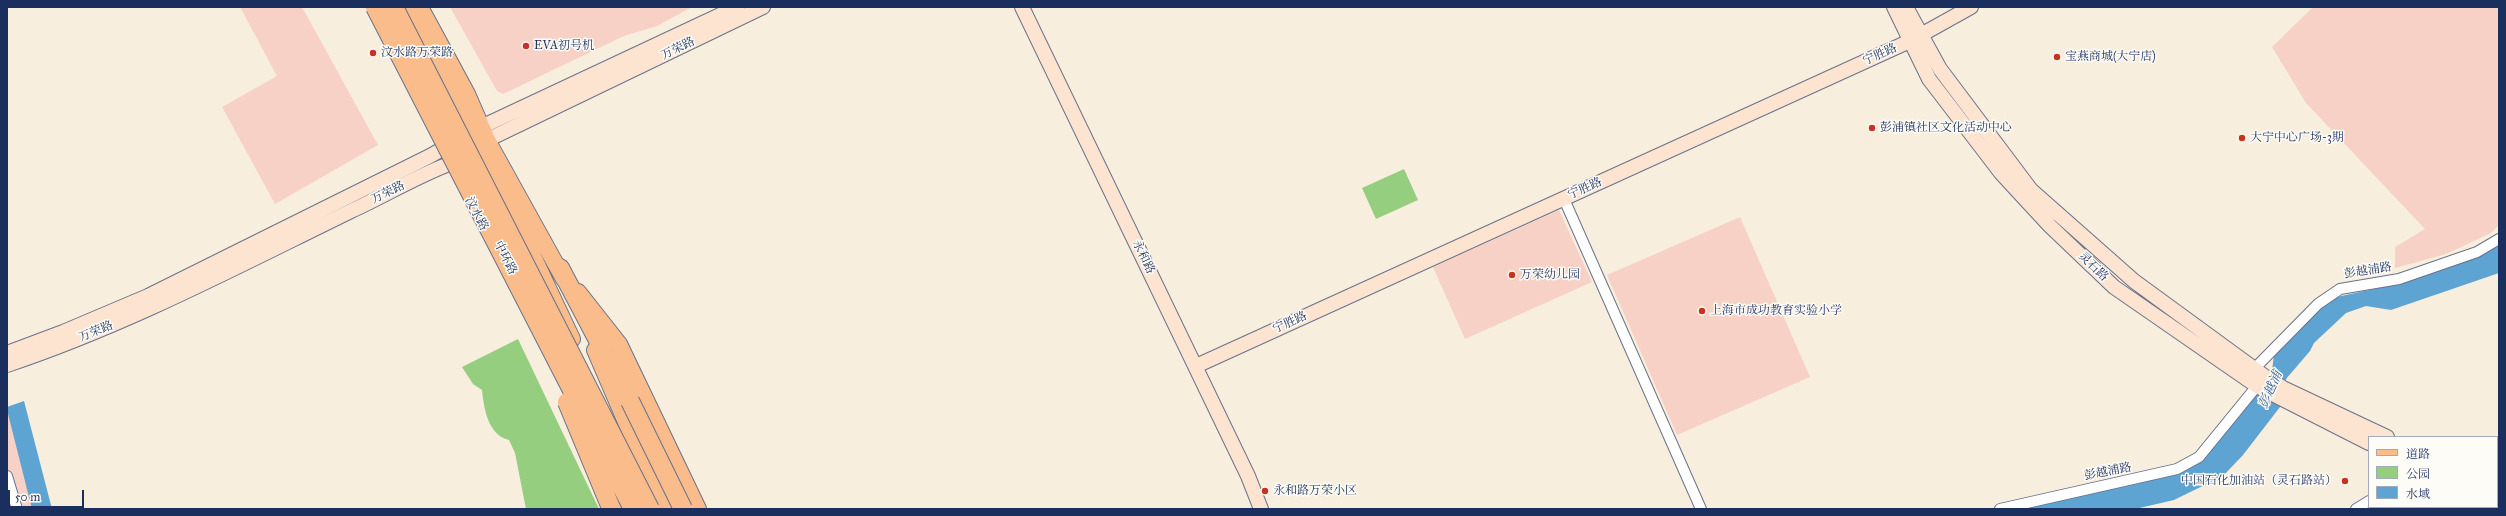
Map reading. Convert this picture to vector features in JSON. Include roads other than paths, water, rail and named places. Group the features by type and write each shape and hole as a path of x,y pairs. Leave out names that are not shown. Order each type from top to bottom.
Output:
{"highway":[{"name":"中环路","path":"375,7 633,509"},
{"name":"中环路","path":"394,7 479,169 651,509"},
{"path":"560,268 630,401 683,509"},
{"path":"537,320 571,413 611,509"}],"main road":[{"name":"汶水路","path":"367,7 451,153 517,292 543,338 622,509"},
{"path":"382,7 451,153 516,264 637,509"},
{"path":"407,7 480,136 516,188 545,246 560,268 619,344 698,509"},
{"path":"420,7 467,94 489,167 554,299 651,509"},
{"name":"万荣路","path":"7,365 68,343 154,308 310,229 480,136 737,7"},
{"name":"万荣路","path":"480,136 763,7"},
{"name":"永和路","path":"1022,7 1196,366 1262,509"},
{"name":"灵石路","path":"1894,7 1916,38"},
{"name":"灵石路","path":"1906,7 1929,79 2001,174 2050,226 2114,287 2257,378 2368,442"},
{"name":"宁胜路","path":"1196,366 1916,38 1972,7"},
{"name":"万荣路","path":"7,353 64,332 148,296 451,153"},
{"path":"489,167 516,188"},
{"path":"545,246 554,299"},
{"path":"516,264 517,292"},
{"path":"560,268 667,509"},
{"name":"灵石路","path":"2293,399 2385,436"},
{"path":"653,479 663,435"}],"street":[{"path":"1564,199 1701,509"},
{"name":"彭越浦路","path":"2000,509 2177,469 2199,457 2257,378 2318,304 2340,289 2399,279 2477,252 2499,239"},
{"path":"7,476 17,509"},
{"path":"2356,509 2368,502"}],"water":[{"name":"彭越浦","path":"2499,245 2499,273 2391,310 2366,306 2346,313 2314,343 2310,351 2286,379 2280,407 2243,455 2223,476 2174,500 2135,509 2021,509 2177,469 2199,457 2272,371 2274,354 2332,298 2397,284 2483,255"},
{"path":"24,401 52,509 32,509 7,410 7,407"}],"place":[{"name":"EVA初号机","path":"526,46"},
{"name":"汶水路万荣路","path":"373,53"},
{"name":"宝燕商城(大宁店)","path":"2057,57"},
{"name":"彭浦镇社区文化活动中心","path":"1872,128"},
{"name":"大宁中心广场-3期","path":"2242,138"},
{"name":"万荣幼儿园","path":"1512,275"},
{"name":"上海市成功教育实验小学","path":"1702,311"},
{"name":"中国石化加油站（灵石路站）","path":"2345,481"},
{"name":"永和路万荣小区","path":"1265,491"}]}
